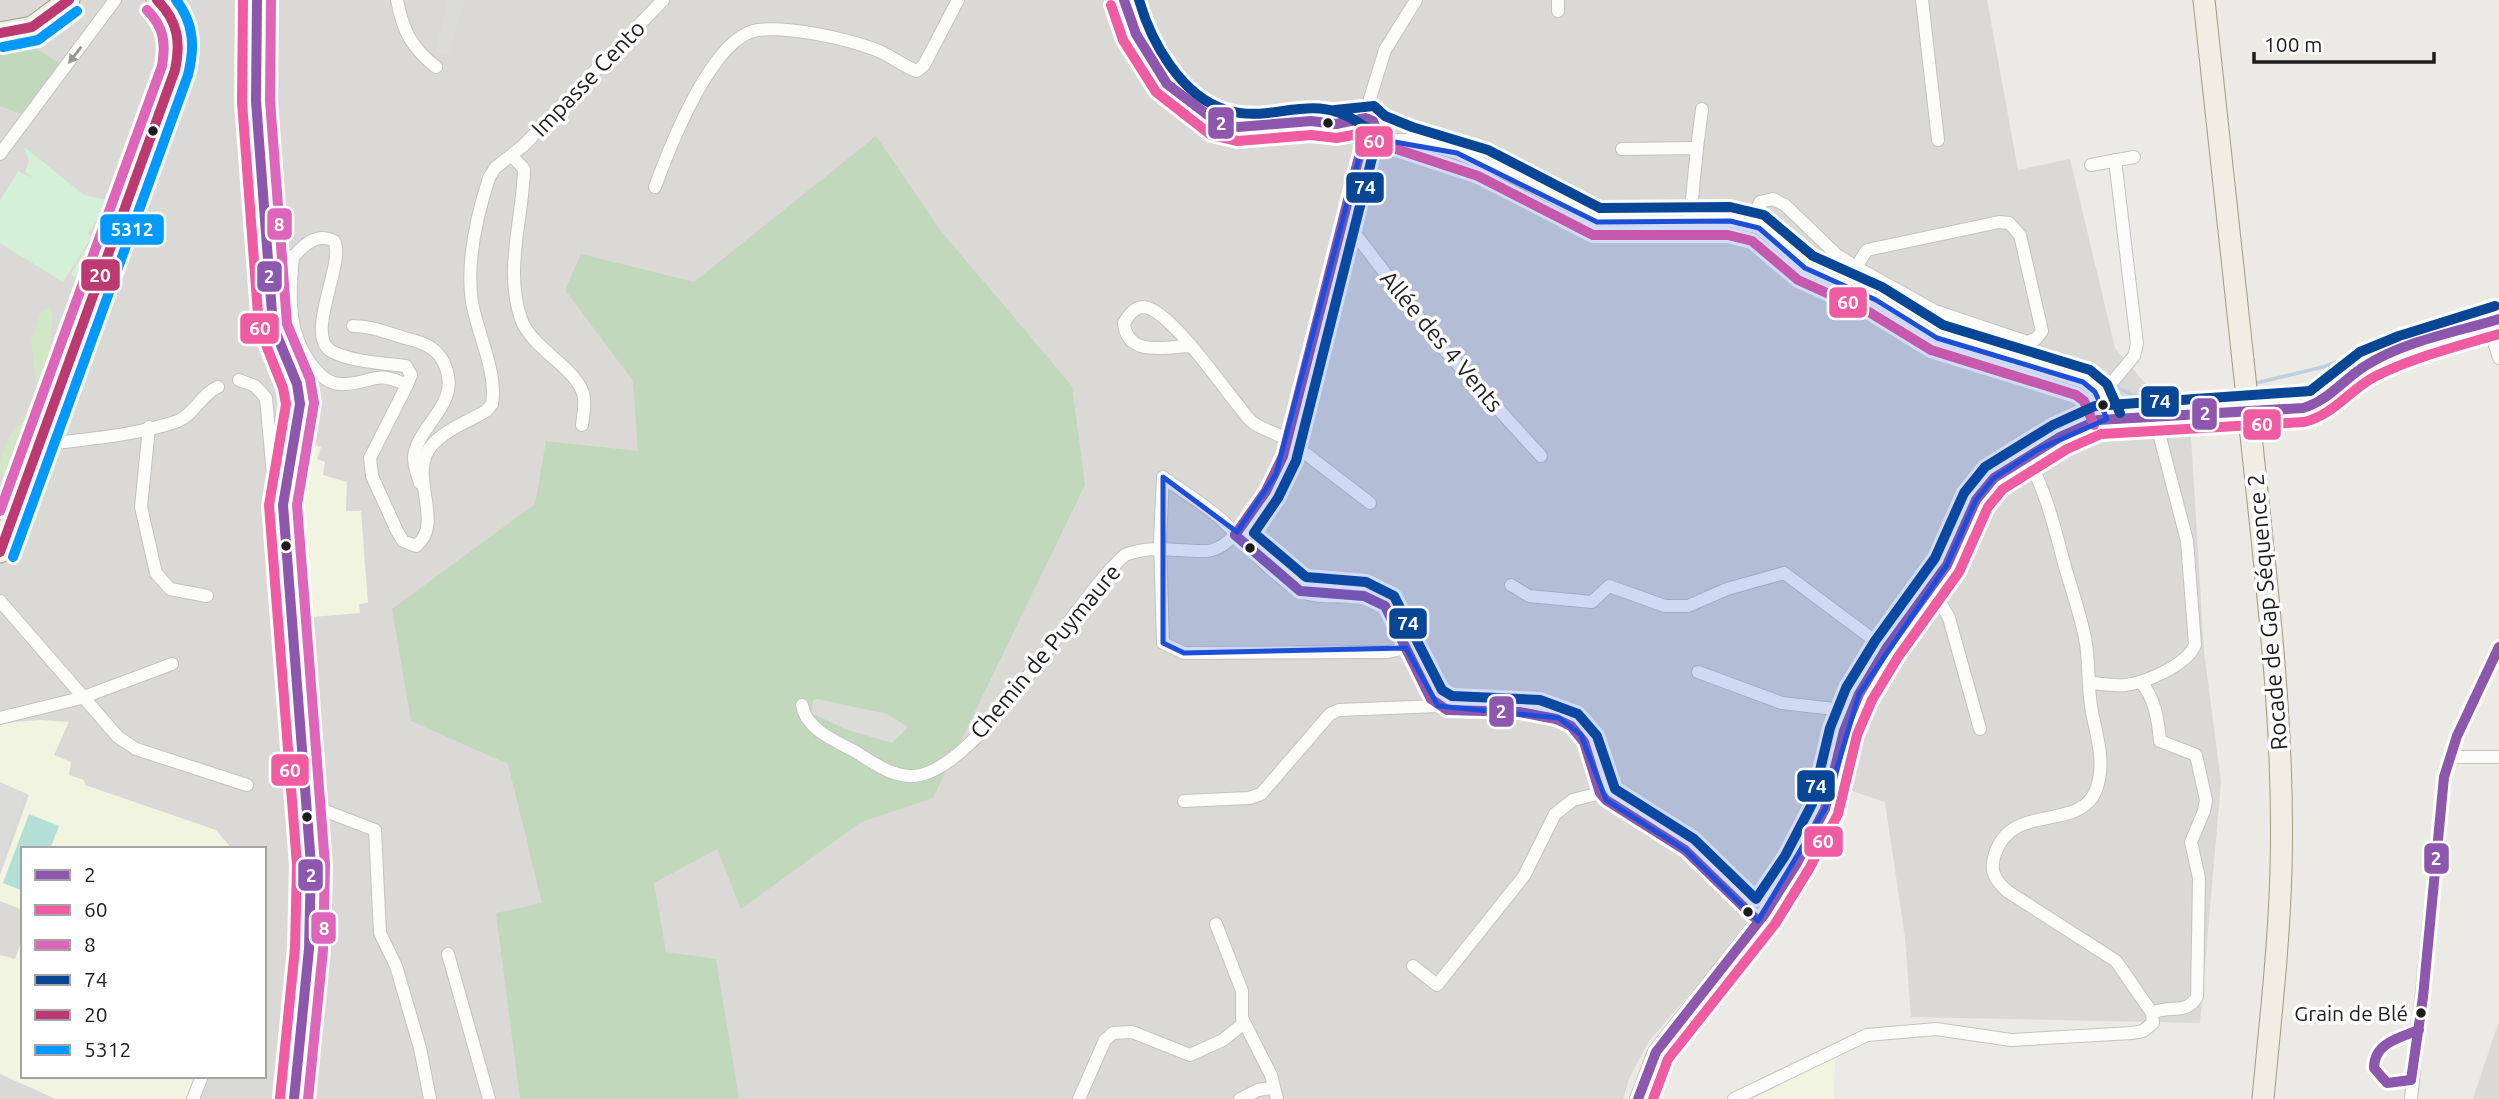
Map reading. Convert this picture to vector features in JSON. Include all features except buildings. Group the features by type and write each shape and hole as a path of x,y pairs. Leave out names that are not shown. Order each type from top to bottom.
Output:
{"main road":[{"path":"0,33 32,27 69,0"},
{"path":"0,552 176,70 180,42 178,29 173,17 157,0"},
{"path":"257,0 256,101 269,285 277,345 296,382 300,401 284,485 285,546 311,907 294,1099"},
{"name":"Rocade de Gap Séquence 2","path":"2204,0 2278,702 2281,872 2263,1099"}],"street":[{"path":"0,155 114,0"},
{"path":"397,0 403,30 409,42 436,67"},
{"name":"Impasse Cento","path":"423,494 425,455 430,447 440,437 486,411 492,404 486,356 471,301 472,253 489,178 495,168 512,156 663,0"},
{"path":"655,187 681,118 719,60 738,38 757,30 798,32 872,48 917,71 924,65 958,0"},
{"path":"1124,0 1136,34 1167,84 1217,122 1238,127 1311,121 1407,140 1483,163 1597,222 1628,224 1690,212 1753,223 1772,236 1805,268 1876,300 1937,338 2091,386 2107,419"},
{"path":"1235,535 1276,474 1288,440 1385,50 1416,0"},
{"path":"1922,0 1938,139"},
{"path":"1690,212 1702,109"},
{"path":"1622,149 1697,148"},
{"path":"512,156 524,169 514,255 520,316 534,342 577,382 584,398 582,425"},
{"path":"2091,165 2134,156"},
{"path":"2099,398 2134,356 2137,344 2115,160"},
{"path":"1753,223 1759,204 1773,199 1785,205 1837,255 1856,267 1936,311 2028,342 2036,339 2042,331 2020,235 2009,223 2000,222 1867,250 1856,267"},
{"name":"Allée des 4 Vents","path":"1343,225 1353,231 1439,344 1541,456"},
{"path":"353,326 369,326 428,344 444,362 448,373 447,398 415,450 414,462 429,527 427,536 416,546 410,545 397,531 372,476 370,458 407,385 411,375 406,366 331,351 326,345 323,309 338,254 334,241 328,238 310,241 293,257 290,286 296,340 324,378 333,383 345,384 384,376 407,385"},
{"path":"266,253 293,257"},
{"path":"269,285 290,286"},
{"path":"1190,346 1143,348 1132,342 1124,332 1124,323 1132,311 1141,307 1153,309 1190,346 1251,420 1260,428 1274,431 1288,440 1370,503"},
{"path":"1641,1096 1656,1052 1667,1035 1758,921 1797,863 1825,809 1852,711 1886,649 1932,587 1988,484 2060,437 2107,419 2310,406 2327,398 2366,365 2403,349 2493,321 2499,358"},
{"path":"239,380 254,386 265,398 273,475 284,485"},
{"path":"40,445 181,420 207,391 218,387"},
{"path":"2091,683 2123,685 2141,682 2184,659 2195,645 2187,541 2155,418"},
{"path":"149,427 141,507 156,573 170,589 207,596"},
{"path":"1734,1099 1867,1035 1888,1031 1936,1029 2011,1040 2132,1033 2150,1027 2152,1013 2116,961 2007,891 1997,881 1992,870 1997,846 2015,826 2073,811 2087,802 2095,791 2101,762 2099,734 2092,712 2085,638 2046,498 2027,457"},
{"path":"1406,648 1388,652 1184,653 1163,643 1163,477 1227,525 1300,591 1376,600 1391,615 1431,699 1438,706 1447,710 1549,715 1559,718 1581,735 1600,793 1685,850 1758,921"},
{"name":"Chemin de Puymaure","path":"802,705 806,718 819,730 892,774 911,776 931,771 954,756 995,717 1115,564 1134,552 1216,549 1226,545 1235,535"},
{"path":"1511,585 1529,596 1591,602 1609,586 1665,606 1688,606 1727,589 1784,573 1886,649"},
{"path":"1932,587 1949,618 1980,729"},
{"path":"0,601 118,737 136,749 247,785"},
{"path":"2410,1099 2449,757 2499,647"},
{"path":"0,718 82,698 172,664"},
{"path":"1698,672 1782,703 1852,711"},
{"path":"2141,682 2150,693 2158,720 2160,741 2196,755 2206,800 2191,842 2199,878 2197,997 2191,1005 2182,1010 2152,1013"},
{"path":"1184,801 1249,798 1261,794 1330,714 1339,710 1438,706"},
{"path":"2449,757 2499,757"},
{"path":"1413,966 1437,985 1524,876 1555,814 1573,800 1600,793"},
{"path":"306,809 328,812 375,830 380,933 396,966 420,1048 430,1099"},
{"path":"1216,924 1242,990 1244,1023 1271,1075 1274,1093 1258,1090 1241,1099"},
{"path":"448,954 489,1099"},
{"path":"1079,1099 1105,1040 1113,1033 1132,1032 1190,1055 1223,1040 1244,1023"},
{"path":"193,1099 201,1078"}],"highlighted area":[{"path":"1372,138 1457,153 1597,222 1730,221 1759,228 1805,268 1876,300 1937,338 2083,382 2095,392 2107,419 2039,449 1994,478 1976,500 1947,565 1859,694 1825,809 1758,921 1685,850 1606,800 1581,735 1559,718 1438,706 1406,648 1184,653 1163,643 1163,477 1237,532 1276,474 1362,146"}],"shaded area":[{"path":"0,0 1987,0 2018,170 2070,159 2115,348 2191,437 2204,651 2221,782 2200,1023 1911,1017 1905,938 1885,802 1828,783 1788,867 1706,975 1649,1041 1629,1079 1623,1099 0,1099"},
{"path":"448,0 465,0 448,55 435,52"},
{"path":"23,146 84,195 113,201 80,293 76,290 79,281 71,274 102,222 98,219 88,234 92,237 63,282 0,243 0,201 18,171 33,178 25,172 29,160"},
{"path":"308,443 321,447 317,459 325,462 323,475 347,482 346,511 361,511 368,603 359,604 360,613 312,617 303,505 305,475 308,475 314,451 307,448"},
{"path":"813,700 887,714 908,727 892,743 845,729 811,713"},
{"path":"41,720 69,722 54,755 71,762 69,775 84,780 85,785 216,830 230,847 21,847 21,909 0,901 0,875 29,795 0,782 0,723"},
{"path":"0,783 25,794 0,866"},
{"path":"29,814 59,826 51,847 21,847 21,890 3,883"},
{"path":"21,942 21,1078 195,1078 187,1099 56,1099 0,1074 0,955 15,959"},
{"path":"2499,1021 2499,1099 2473,1099"},
{"path":"1835,1056 1834,1099 1753,1099"}],"green space":[{"path":"28,44 60,63 21,114 0,106 0,47"},
{"path":"876,136 941,231 1072,386 1085,485 933,798 861,822 741,909 717,849 654,883 666,952 716,959 739,1099 520,1099 496,913 542,903 508,764 411,721 392,609 535,504 546,441 638,451 633,381 565,290 581,254 694,282"},
{"path":"50,307 53,317 49,341 52,359 34,424 10,476 0,474 0,460 8,439 31,407 37,390 31,341 41,312"}],"waterway":[{"path":"1157,57 1168,73"},
{"path":"1179,85 1186,91"},
{"path":"1200,102 1227,119 1305,114"},
{"path":"1409,130 1485,150 1565,194 1603,210 1687,209"},
{"path":"1695,208 1747,209 1776,218 1831,271 1900,301 1929,322 1963,339 2091,373 2132,395 2161,400 2238,389"},
{"path":"2252,384 2323,367 2499,304"}],"transit line":[{"name":"20","path":"0,33 32,27 69,0"},
{"name":"20","path":"0,552 175,70 178,50 174,24 157,0"},
{"name":"5312","path":"13,557 188,75 192,55 190,26 176,0"},
{"name":"60","path":"243,0 242,102 259,327 283,388 286,404 269,505 297,865 295,948 280,1098"},
{"name":"2","path":"257,0 256,101 273,326 297,384 300,404 283,505 311,865 309,949 294,1099"},
{"name":"8","path":"271,0 270,101 287,324 310,379 314,403 297,505 325,865 323,950 308,1099"},
{"name":"2","path":"1124,0 1136,34 1167,84 1217,122 1238,127 1311,121 1336,124 1366,118 1373,121 1376,128"},
{"name":"74","path":"1139,0 1151,33 1170,65 1195,93 1210,103 1226,110 1261,114 1309,108 1325,109 1343,114 1361,124 1377,138 1296,461 1278,498 1254,533 1306,577 1366,582 1394,596 1442,690 1452,696 1540,700 1578,714 1597,736 1615,789 1694,839 1756,899 1785,856 1812,804 1830,728 1846,688 1875,641 1935,558 1964,493 1985,467 2053,425 2095,406 2310,391 2360,352 2399,336 2495,306"},
{"name":"60","path":"1111,5 1123,40 1156,92 1211,135 1238,141 1311,135 1337,138 1363,133 1372,141 1478,176 1593,235 1728,235 1752,241 1798,280 1869,312 1931,350 2076,395 2084,401 2094,425"},
{"name":"8","path":"0,511 162,66 162,36 157,23 147,10"},
{"name":"5312","path":"3,47 38,40 77,11"},
{"name":"74","path":"1335,110 1374,106 1385,116 1412,127 1488,150 1600,208 1730,207 1764,215 1813,256 1882,287 1943,325 2090,370 2107,384 2120,413"},
{"name":"2","path":"1235,535 1266,491 1283,456 1363,141"},
{"name":"2","path":"1638,1099 1656,1052 1764,915 1797,863 1825,809 1844,731 1859,694 1886,649 1947,565 1976,500 1994,478 2060,437 2098,420 2303,408 2328,395 2357,371 2380,357 2430,338 2499,319"},
{"name":"60","path":"1653,1099 1668,1059 1775,924 1809,869 1838,814 1857,735 1872,700 1898,657 1959,572 1988,507 2003,489 2067,449 2101,434 2304,422 2315,419 2367,381 2391,369 2499,334"},
{"name":"2","path":"1235,535 1300,591 1364,596 1385,606 1431,699 1447,710 1519,712 1556,719 1571,726 1584,742 1600,793 1606,800 1685,850 1758,921"},
{"name":"2","path":"2411,1080 2423,997 2444,777 2457,736 2499,647"},
{"name":"2","path":"2411,1080 2387,1083 2374,1068 2375,1060 2383,1047 2419,1030"}],"place":[{"name":"Grain de Blé","path":"2421,1013"}]}
